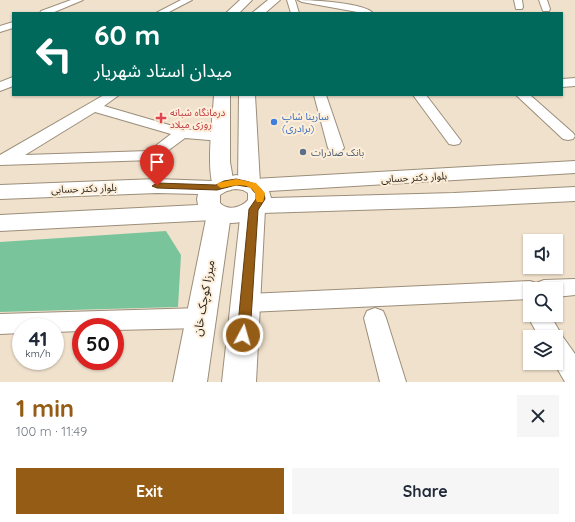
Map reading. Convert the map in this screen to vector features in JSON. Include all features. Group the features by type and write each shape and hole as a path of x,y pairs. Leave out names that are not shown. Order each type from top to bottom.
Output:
{"main road":[{"path":"233,12 248,0"},
{"path":"259,12 275,0"},
{"name":"میرزا کوچک خان","path":"190,382 218,199 222,96"},
{"path":"239,382 253,196 247,96"},
{"name":"بلوار دکتر حسابی","path":"253,196 575,167"},
{"path":"0,223 218,199 236,182 253,196 454,200 575,194"},
{"name":"بلوار دکتر حسابی","path":"0,192 157,186 218,199"},
{"path":"218,199 237,216 253,196"}],"street":[{"path":"51,0 75,2"},
{"path":"162,12 188,0"},
{"path":"291,0 295,12"},
{"path":"302,0 364,10 367,12"},
{"path":"543,0 546,9"},
{"path":"47,12 75,2"},
{"path":"0,29 12,24"},
{"path":"0,87 12,81"},
{"path":"563,83 575,82"},
{"path":"2,160 111,96"},
{"path":"320,96 336,148"},
{"path":"420,96 454,141"},
{"path":"523,96 568,136"},
{"path":"93,107 182,133 221,137"},
{"path":"2,160 153,155 182,133"},
{"path":"563,288 575,288"},
{"path":"246,303 523,290"},
{"path":"0,324 201,318"},
{"path":"375,318 393,382"},
{"path":"563,356 575,376"}],"green space":[{"path":"166,231 181,255 178,307 0,312 0,242"}],"slow traffic":[{"path":"221,185 236,182 253,185 260,193 260,200"}],"place":[{"name":"درمانگاه شبانه روزی میلاد","path":"161,118"},
{"name":"سارینا شاپ (برادری)","path":"274,122"},
{"name":"بانک صادرات","path":"303,152"}],"route":[{"path":"157,186 217,188 228,183 236,182 253,185 260,193 261,199 253,209 243,335"}]}
